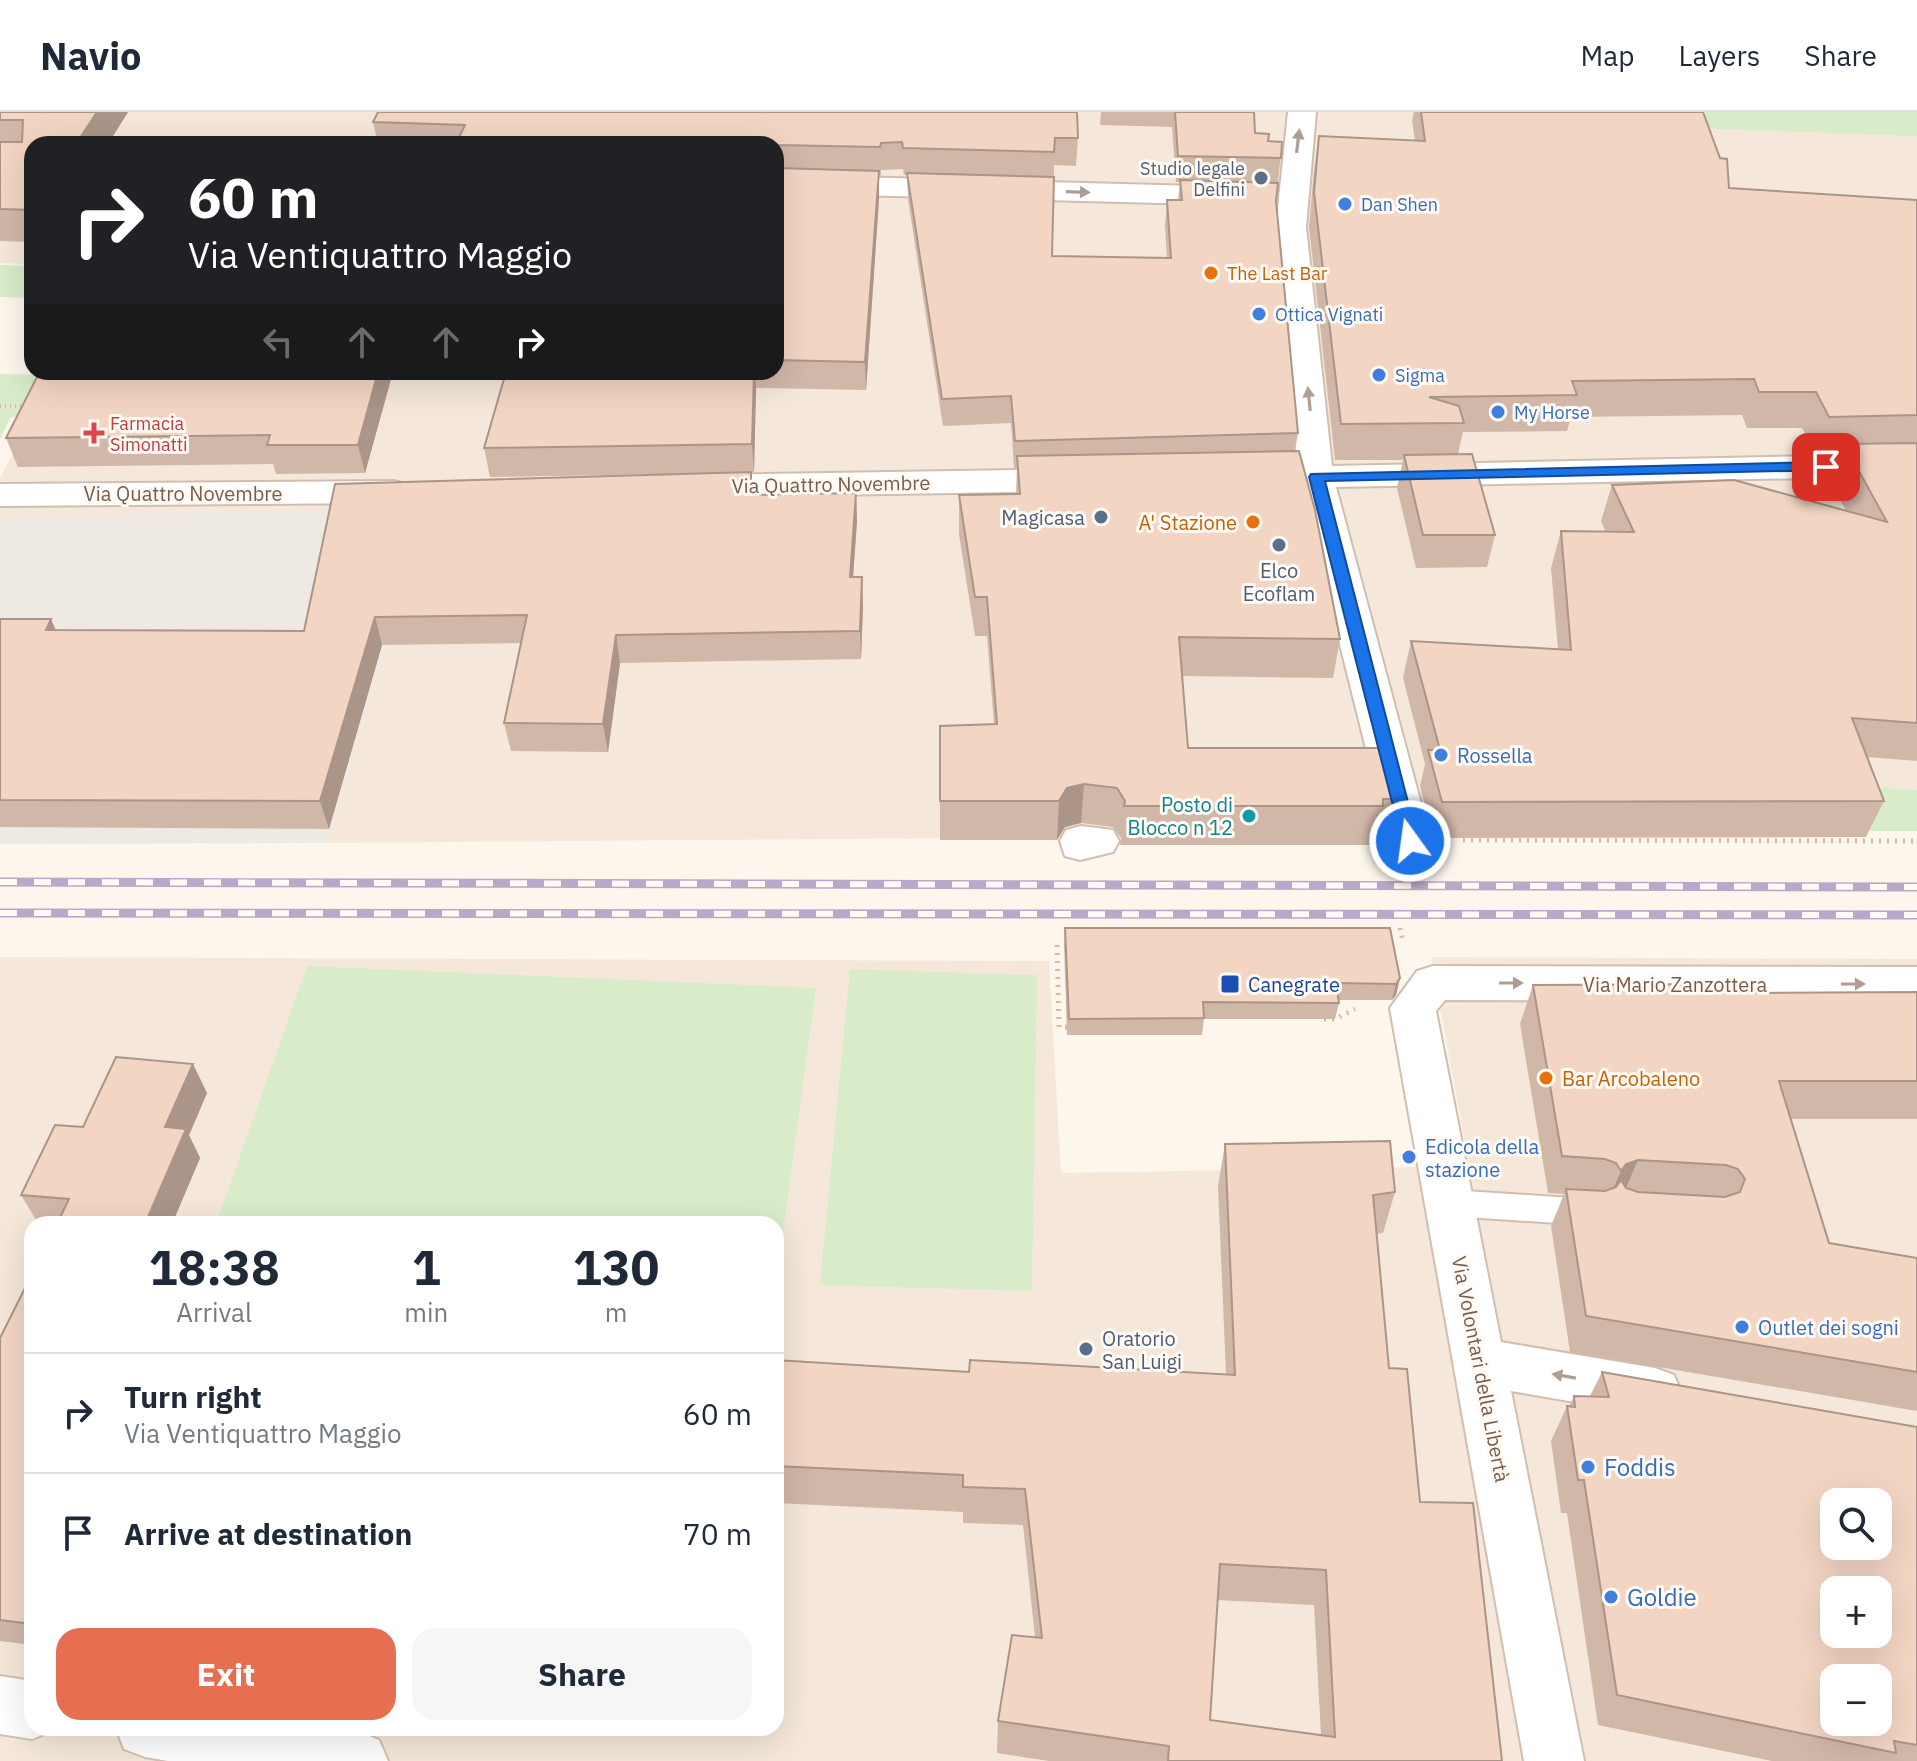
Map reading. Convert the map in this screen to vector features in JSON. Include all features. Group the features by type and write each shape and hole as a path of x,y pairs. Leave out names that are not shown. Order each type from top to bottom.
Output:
{"street":[{"path":"1302,112 1291,227 1316,477 1410,841"},
{"path":"784,184 1292,197"},
{"path":"1218,479 1917,465"},
{"name":"Via Quattro Novembre","path":"656,487 1109,480"},
{"name":"Via Quattro Novembre","path":"3,493 422,492"},
{"name":"Via Mario Zanzottera","path":"1433,983 1917,984"},
{"name":"Via Volontari della Libertà","path":"1433,983 1413,1008 1554,1761"},
{"path":"1480,1362 1696,1399"},
{"path":"0,1705 24,1709"},
{"path":"197,1736 358,1761"}],"lane":[{"path":"1450,1203 1588,1212"}],"path":[{"path":"0,406 33,406"},
{"path":"1410,841 1917,841"},
{"path":"1057,945 1059,1027 1067,1027"},
{"path":"1320,1019 1335,1019 1361,1005"}],"shaded area":[{"path":"0,112 1917,112 1917,790 1853,786 1869,831 328,843 425,509 0,517 0,478 53,380 784,380 784,136 24,136 24,264 0,263"},
{"path":"425,508 328,843 0,844 0,517"},
{"path":"0,957 1049,961 1061,1173 1469,1166 1431,957 1917,959 1917,1761 0,1761"}],"green space":[{"path":"1577,112 1917,112 1917,136 1579,124"},
{"path":"0,265 24,266 24,298 0,297"},
{"path":"0,374 24,374 24,380 48,380 25,416 11,417 0,439"},
{"path":"1852,786 1917,790 1917,831 1870,831"},
{"path":"307,966 816,988 784,1225 784,1216 219,1216"},
{"path":"850,969 1037,975 1032,1291 820,1285"}],"building":[{"path":"0,112 97,112 81,136 24,136 24,210 0,209 0,142 22,142 23,120 0,120"},
{"path":"378,112 1077,112 1078,138 1055,138 1054,152 903,148 902,142 881,143 880,147 784,145 784,136 460,136 465,125 373,122"},
{"path":"1175,112 1254,112 1255,133 1269,134 1268,141 1282,142 1281,158 1178,156"},
{"path":"1421,112 1703,112 1720,158 1727,159 1729,188 1917,200 1917,415 1829,417 1816,392 1759,392 1754,379 1572,381 1577,395 1429,397 1459,406 1464,423 1341,424 1314,192 1319,136 1425,141"},
{"path":"784,168 879,171 865,362 784,360"},
{"path":"907,173 1054,177 1052,256 1171,258 1167,200 1182,200 1180,180 1278,183 1276,201 1298,433 1015,441 1011,396 942,399"},
{"path":"35,380 376,380 358,445 267,445 270,435 6,438"},
{"path":"504,380 754,380 752,444 484,448"},
{"path":"1917,443 1917,723 1852,718 1884,801 1442,802 1428,750 1440,750 1411,641 1571,650 1561,531 1634,532 1612,485 1734,480 1887,522 1844,444"},
{"path":"1299,451 1315,510 1340,639 1179,637 1188,748 1381,748 1394,799 1383,799 1383,806 1124,806 1125,801 1117,788 1084,784 1067,788 1059,801 940,801 940,726 997,724 987,597 975,597 959,495 1020,494 1017,456"},
{"path":"1472,454 1495,535 1423,535 1404,455"},
{"path":"751,472 751,495 856,493 850,577 862,577 860,631 616,635 603,724 504,723 527,615 375,617 320,801 0,800 0,619 51,619 46,630 304,631 335,484"},
{"path":"1065,928 1390,928 1400,978 1396,984 1336,983 1339,1003 1203,1002 1204,1018 1069,1019"},
{"path":"1749,984 1753,993 1917,992 1917,1081 1779,1081 1829,1243 1917,1258 1917,1372 1586,1316 1566,1189 1605,1191 1616,1187 1621,1180 1626,1188 1638,1192 1725,1197 1740,1192 1745,1179 1738,1169 1726,1165 1638,1160 1626,1164 1621,1171 1616,1163 1605,1159 1562,1156 1533,985"},
{"path":"116,1057 193,1064 165,1127 186,1129 148,1216 61,1216 69,1199 21,1195 55,1125 83,1127"},
{"path":"1390,1141 1395,1192 1373,1195 1389,1368 1407,1369 1420,1502 1473,1503 1502,1761 1168,1761 1169,1746 998,1721 1012,1635 1042,1638 1025,1489 963,1487 963,1475 784,1466 784,1360 969,1372 970,1360 1235,1375 1225,1144","holes":["1220,1564 1326,1570 1335,1737 1210,1720"]},
{"path":"24,1290 24,1623 0,1620 0,1338"},
{"path":"1602,1372 1917,1427 1917,1745 1894,1741 1896,1753 1617,1695 1584,1480 1578,1480 1567,1406 1575,1407 1574,1396 1609,1397"}],"railway":[{"path":"0,882 1917,887"},
{"path":"0,913 1917,915"}],"place":[{"name":"Studio legale Delfini","path":"1261,178"},
{"name":"Dan Shen","path":"1345,204"},
{"name":"The Last Bar","path":"1211,273"},
{"name":"Ottica Vignati","path":"1259,314"},
{"name":"Sigma","path":"1379,375"},
{"name":"My Horse","path":"1498,412"},
{"name":"Farmacia Simonatti","path":"94,433"},
{"name":"Magicasa","path":"1101,517"},
{"name":"A' Stazione","path":"1253,522"},
{"name":"Elco Ecoflam","path":"1279,545"},
{"name":"Rossella","path":"1441,755"},
{"name":"Posto di Blocco n 12","path":"1249,816"},
{"name":"Canegrate","path":"1230,984"},
{"name":"Bar Arcobaleno","path":"1546,1078"},
{"name":"Edicola della stazione","path":"1409,1157"},
{"name":"Outlet dei sogni","path":"1742,1327"},
{"name":"Oratorio San Luigi","path":"1086,1349"},
{"name":"Foddis","path":"1588,1467"},
{"name":"Goldie","path":"1611,1597"}],"route":[{"path":"1410,841 1316,477 1826,467"}]}
